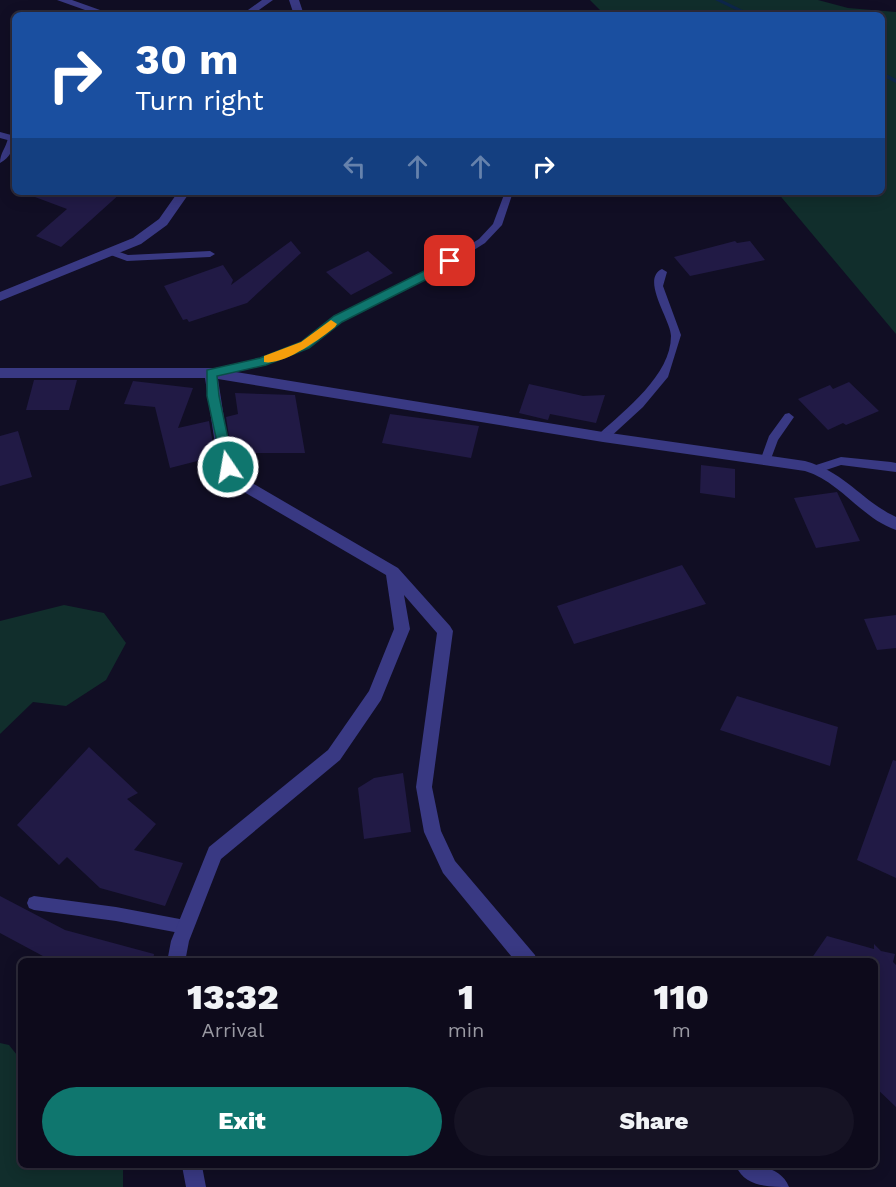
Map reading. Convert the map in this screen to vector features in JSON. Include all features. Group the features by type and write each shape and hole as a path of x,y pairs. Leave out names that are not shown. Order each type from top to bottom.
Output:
{"street":[{"path":"62,0 100,12"},
{"path":"250,12 268,0"},
{"path":"0,297 137,241 163,222 182,195"},
{"path":"0,373 211,373 818,469 830,474 874,514 896,524"},
{"path":"211,373 213,396 228,467 237,481 393,572 445,632 424,787 433,832 449,867 525,958"},
{"path":"177,958 185,927 215,853 334,755 375,695 402,629 393,572"},
{"path":"192,1168 196,1187"},
{"path":"749,1168 778,1187"}],"lane":[{"path":"0,159 10,148 12,142"},
{"path":"211,373 262,362 305,345 338,319 433,272 482,241 497,225 508,195"},
{"path":"111,252 127,258 210,254"},
{"path":"603,436 639,404 663,377 676,335 658,285 662,272"},
{"path":"765,461 773,439 789,417"},
{"path":"818,469 840,462 896,468"},
{"path":"34,903 116,914 185,927"}],"green space":[{"path":"590,0 818,0 848,8 896,12 896,334 780,195 885,195 885,12 602,12"},
{"path":"64,605 104,613 126,643 106,680 66,706 33,702 0,734 0,621"},
{"path":"0,1043 9,1045 18,1056 18,1168 123,1168 123,1187 0,1187"}],"building":[{"path":"30,195 119,195 61,247 36,236 67,209"},
{"path":"291,241 301,253 247,303 189,322 187,319 183,320 164,286 223,265 233,280 231,285"},
{"path":"735,241 737,243 750,241 765,260 690,276 674,257"},
{"path":"368,251 393,273 351,295 326,272"},
{"path":"34,380 77,380 69,410 26,410"},
{"path":"133,381 193,388 178,428 209,421 217,456 170,468 155,407 124,404"},
{"path":"849,382 879,411 828,430 798,399 830,385 833,389"},
{"path":"529,384 583,396 605,395 596,423 550,414 548,420 519,413"},
{"path":"235,393 295,395 305,453 234,453 226,417 238,414"},
{"path":"390,414 479,426 471,458 382,443"},
{"path":"18,431 32,477 0,486 0,436"},
{"path":"701,465 735,469 735,498 700,493"},
{"path":"837,492 860,541 816,548 794,498"},
{"path":"682,565 706,604 574,644 557,606"},
{"path":"896,615 896,648 877,650 864,619"},
{"path":"737,696 838,727 830,766 720,730"},
{"path":"89,747 138,793 127,799 156,824 134,850 183,863 165,906 100,888 67,857 59,865 17,825"},
{"path":"893,760 896,761 896,878 857,860"},
{"path":"403,773 411,832 364,839 358,788 374,778"},
{"path":"0,896 65,930 154,954 154,958 47,958 0,933"},
{"path":"827,936 874,949 874,944 881,951 895,954 893,962 896,965 896,1107 878,1090 878,958 812,958"}],"waterway":[{"path":"718,0 744,12"},
{"path":"885,76 896,81"}],"slow traffic":[{"path":"268,359 305,345 331,324"}],"route":[{"path":"228,467 213,396 211,373 262,362 305,345 338,319 433,272 450,261"}]}
